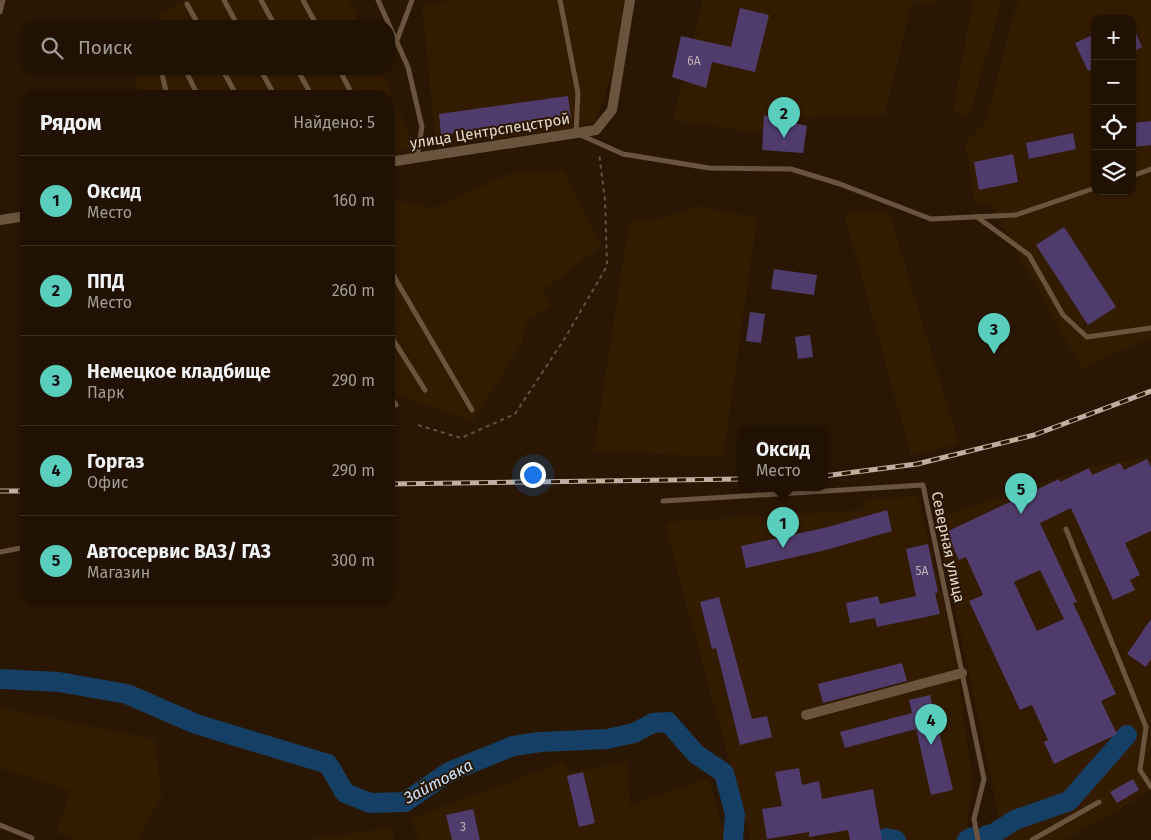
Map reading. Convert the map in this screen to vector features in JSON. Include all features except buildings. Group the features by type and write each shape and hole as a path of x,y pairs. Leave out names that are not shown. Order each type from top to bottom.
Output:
{"street":[{"name":"улица Центрспецстрой","path":"395,161 596,130 612,110 630,0"},
{"path":"0,220 20,217"},
{"path":"806,715 962,673"}],"lane":[{"path":"0,12 3,0"},
{"path":"224,0 235,20"},
{"path":"261,0 271,20"},
{"path":"303,0 314,20"},
{"path":"378,0 387,20"},
{"path":"397,41 412,0"},
{"path":"560,0 578,93 576,134 623,154 709,168 791,169 840,184 931,219 1016,215 1091,189"},
{"path":"187,4 196,20"},
{"path":"395,37 408,67 422,127 417,158"},
{"path":"162,75 166,90"},
{"path":"188,75 195,90"},
{"path":"225,75 234,90"},
{"path":"263,75 272,90"},
{"path":"300,75 309,90"},
{"path":"342,75 350,90"},
{"path":"1136,175 1151,170"},
{"path":"977,217 1029,255 1062,315 1087,337 1151,328"},
{"path":"395,278 472,410"},
{"path":"395,342 425,390"},
{"name":"Северная улица","path":"828,491 923,485 984,779 974,819 978,840"},
{"name":"Северная улица","path":"663,501 826,491"},
{"path":"1066,529 1146,727 1140,770 1151,787"},
{"path":"0,552 20,548"},
{"path":"1032,840 1099,802"},
{"path":"0,825 32,838"}],"path":[{"path":"418,425 462,438 515,414 565,338 607,266 605,200 598,143"}],"shaded area":[{"path":"184,0 349,0 358,20 159,20 158,15"},
{"path":"454,0 623,0 617,57 596,121 585,127 436,146 422,5"},
{"path":"703,0 938,0 936,6 912,1 884,115 777,119 773,135 673,120"},
{"path":"973,0 1002,0 969,117 953,111"},
{"path":"1018,0 1151,0 1151,337 1082,369 991,205 975,204 965,143 985,123"},
{"path":"135,75 383,75 390,90 138,90"},
{"path":"395,102 416,148 395,151"},
{"path":"563,171 602,245 543,291 552,306 528,320 522,342 473,422 395,395 395,200 433,208 509,174"},
{"path":"697,206 757,218 723,457 594,451 629,222 668,217"},
{"path":"889,212 959,444 911,455 844,213"},
{"path":"1151,457 1151,791 1065,840 1004,840 936,518 1088,467"},
{"path":"918,496 954,645 973,784 967,822 970,840 751,840 667,533 667,522 865,510 865,499"},
{"path":"0,708 154,739 162,796 137,840 75,840 57,832 70,791 0,768"},
{"path":"564,762 567,773 627,762 630,805 709,778 726,840 418,840 412,818"},
{"path":"392,828 394,840 311,840 311,839"}],"waterway":[{"name":"Зайтовка","path":"0,679 59,682 127,694 196,724 328,764 345,793 370,803 405,802 449,772 513,746 540,742 607,739 634,733 653,723 668,722 696,754 724,773 735,814 733,840"},
{"name":"Зайтовка","path":"987,835 993,834 1015,820 1069,801 1127,735"},
{"name":"Зайтовка","path":"967,840 973,837"},
{"name":"Зайтовка","path":"886,838 896,840"}],"railway":[{"path":"828,475 917,464 1034,435 1151,391"},
{"path":"395,484 738,479"},
{"path":"0,491 20,491"}],"place":[{"name":"ППД","path":"784,138"},
{"name":"Немецкое кладбище","path":"994,354"},
{"name":"Автосервис ВАЗ/ ГАЗ","path":"1021,514"},
{"name":"Оксид","path":"783,548"},
{"name":"Горгаз","path":"931,745"}]}
